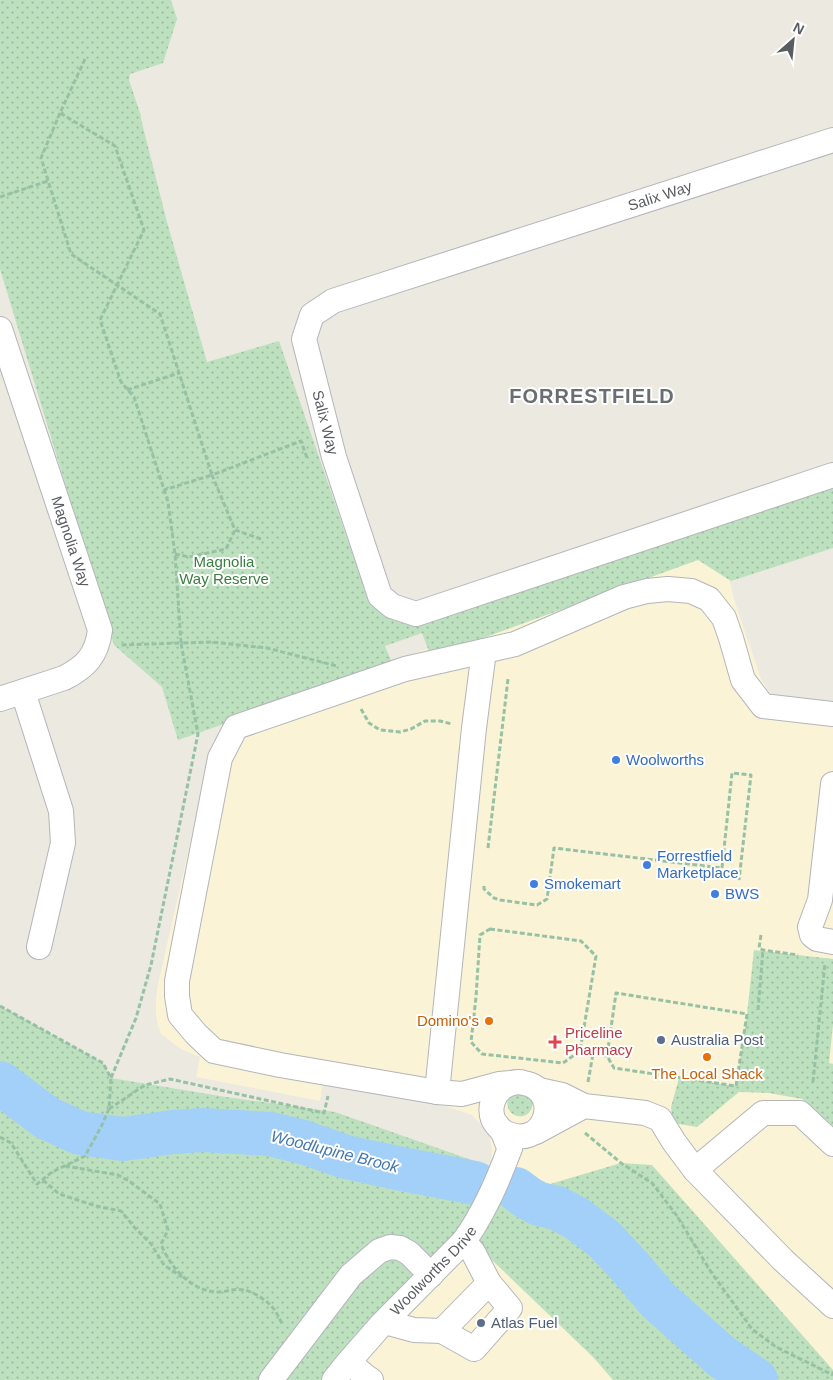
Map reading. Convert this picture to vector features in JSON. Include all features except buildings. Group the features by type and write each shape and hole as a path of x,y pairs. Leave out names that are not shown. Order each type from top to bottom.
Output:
{"street":[{"name":"Salix Way","path":"833,140 333,301 312,314 304,339 334,457 380,596 392,606 416,614 833,476"},
{"name":"Magnolia Way","path":"0,329 100,630 97,646"},
{"path":"514,1133 542,1125 546,1116 547,1107 544,1098 539,1090 531,1084 522,1082 499,1084 462,1094 437,1092 280,1065 214,1051 180,1015 177,981 220,758 236,727 405,669 515,644 624,597 661,590 691,592 709,599 724,618 743,680 763,706 833,714"},
{"path":"0,699 64,678 83,666 92,657 97,646"},
{"path":"437,1092 475,719 484,651"},
{"path":"23,692 61,811 63,843 39,946"},
{"path":"829,950 812,935 810,927 820,900 833,784"},
{"path":"512,1083 504,1086 497,1092 493,1100 492,1109 514,1133"},
{"path":"539,1090 562,1095 584,1106 645,1113 660,1119 695,1170 783,1260 833,1306"},
{"path":"462,1094 478,1103 514,1133"},
{"path":"514,1133 584,1106"},
{"path":"695,1170 763,1113 800,1113 833,1144"},
{"name":"Woolworths Drive","path":"342,1371 385,1322 431,1276 474,1228 498,1181 514,1133"},
{"path":"385,1322 414,1330 442,1331 474,1349 510,1308 490,1283 473,1252 464,1241"},
{"path":"271,1380 351,1275 379,1252 390,1247 400,1248 409,1253 431,1276"},
{"path":"442,1331 490,1283"},
{"path":"342,1371 365,1376 372,1380"}],"path":[{"path":"85,59 41,158 70,254 160,314 212,475 235,530 226,549 189,557 175,554"},
{"path":"0,1137 11,1143 37,1184 52,1172 85,1156 102,1125 109,1109 111,1078 136,1018 151,965 198,734 181,643 175,554 168,502 134,397 120,382 100,320 144,230 115,146 60,113"},
{"path":"0,197 48,181"},
{"path":"127,390 179,373"},
{"path":"164,490 212,475 301,442 310,466"},
{"path":"235,530 261,538"},
{"path":"97,646 181,643"},
{"path":"488,849 508,679"},
{"path":"484,885 484,889 494,898 537,905 547,900 554,848 722,868 732,773 752,775 739,880"},
{"path":"580,1051 596,956 581,941 490,928 480,935 471,1042 482,1054 563,1063 580,1051 593,1054"},
{"path":"761,935 759,948 799,955"},
{"path":"758,1010 764,950"},
{"path":"813,1082 829,950"},
{"path":"616,993 747,1014 736,1086 614,1068 606,1056 616,993"},
{"path":"0,1006 103,1063 111,1078"},
{"path":"109,1109 146,1085 170,1080 324,1114 329,1092"},
{"path":"580,1130 621,1163 652,1183 676,1216 711,1272 752,1329 776,1347 833,1375"},
{"path":"65,1166 118,1175 160,1204 168,1230 161,1244 165,1254 185,1278 197,1287"},
{"path":"43,1180 59,1194 96,1206 121,1211 151,1244 164,1266 197,1287 219,1292 245,1290 262,1298 274,1308 289,1335 300,1342"}],"shaded area":[{"path":"720,540 734,599 761,679 768,690 775,698 833,707 833,1380 323,1380 491,1167 492,1150 489,1133 472,1115 448,1107 323,1083 320,1101 196,1077 200,1057 181,1049 161,1034 156,1014 158,984 213,742 222,728 231,721"}],"green space":[{"name":"Magnolia Way Reserve","path":"0,0 171,0 177,19 163,63 130,74 129,80 141,116 167,222 207,362 279,341 368,599 380,596 416,614 833,475 833,548 731,581 698,560 431,657 422,633 385,646 393,665 178,740 162,687 114,645 0,269"},
{"path":"754,950 833,959 833,1025 829,1063 833,1064 833,1131 802,1099 769,1093 739,1092 697,1127 673,1123 671,1107 679,1078 736,1086"},
{"path":"0,1006 103,1063 111,1078 226,1097 335,1112 483,1164 550,1184 621,1163 652,1165 833,1370 833,1380 613,1380 593,1357 470,1239 345,1380 0,1380"},
{"path":"519,1090 533,1101 532,1109 523,1116 513,1114 507,1104 509,1096"}],"waterway":[{"name":"Woodlupine Brook","path":"0,1083 47,1118 80,1133 123,1139 203,1130 270,1134 303,1142 346,1157 475,1183"},
{"name":"Woodlupine Brook","path":"516,1189 539,1204 557,1208 576,1218 604,1239 658,1300 722,1357 756,1380"}],"place":[{"name":"Woolworths","path":"616,760"},
{"name":"Forrestfield Marketplace","path":"647,865"},
{"name":"Smokemart","path":"534,884"},
{"name":"BWS","path":"715,894"},
{"name":"Domino's","path":"489,1021"},
{"name":"Australia Post","path":"661,1040"},
{"name":"Priceline Pharmacy","path":"555,1042"},
{"name":"The Local Shack","path":"707,1057"},
{"name":"Atlas Fuel","path":"481,1323"}],"district":[{"name":"FORRESTFIELD","path":"592,396"}]}
